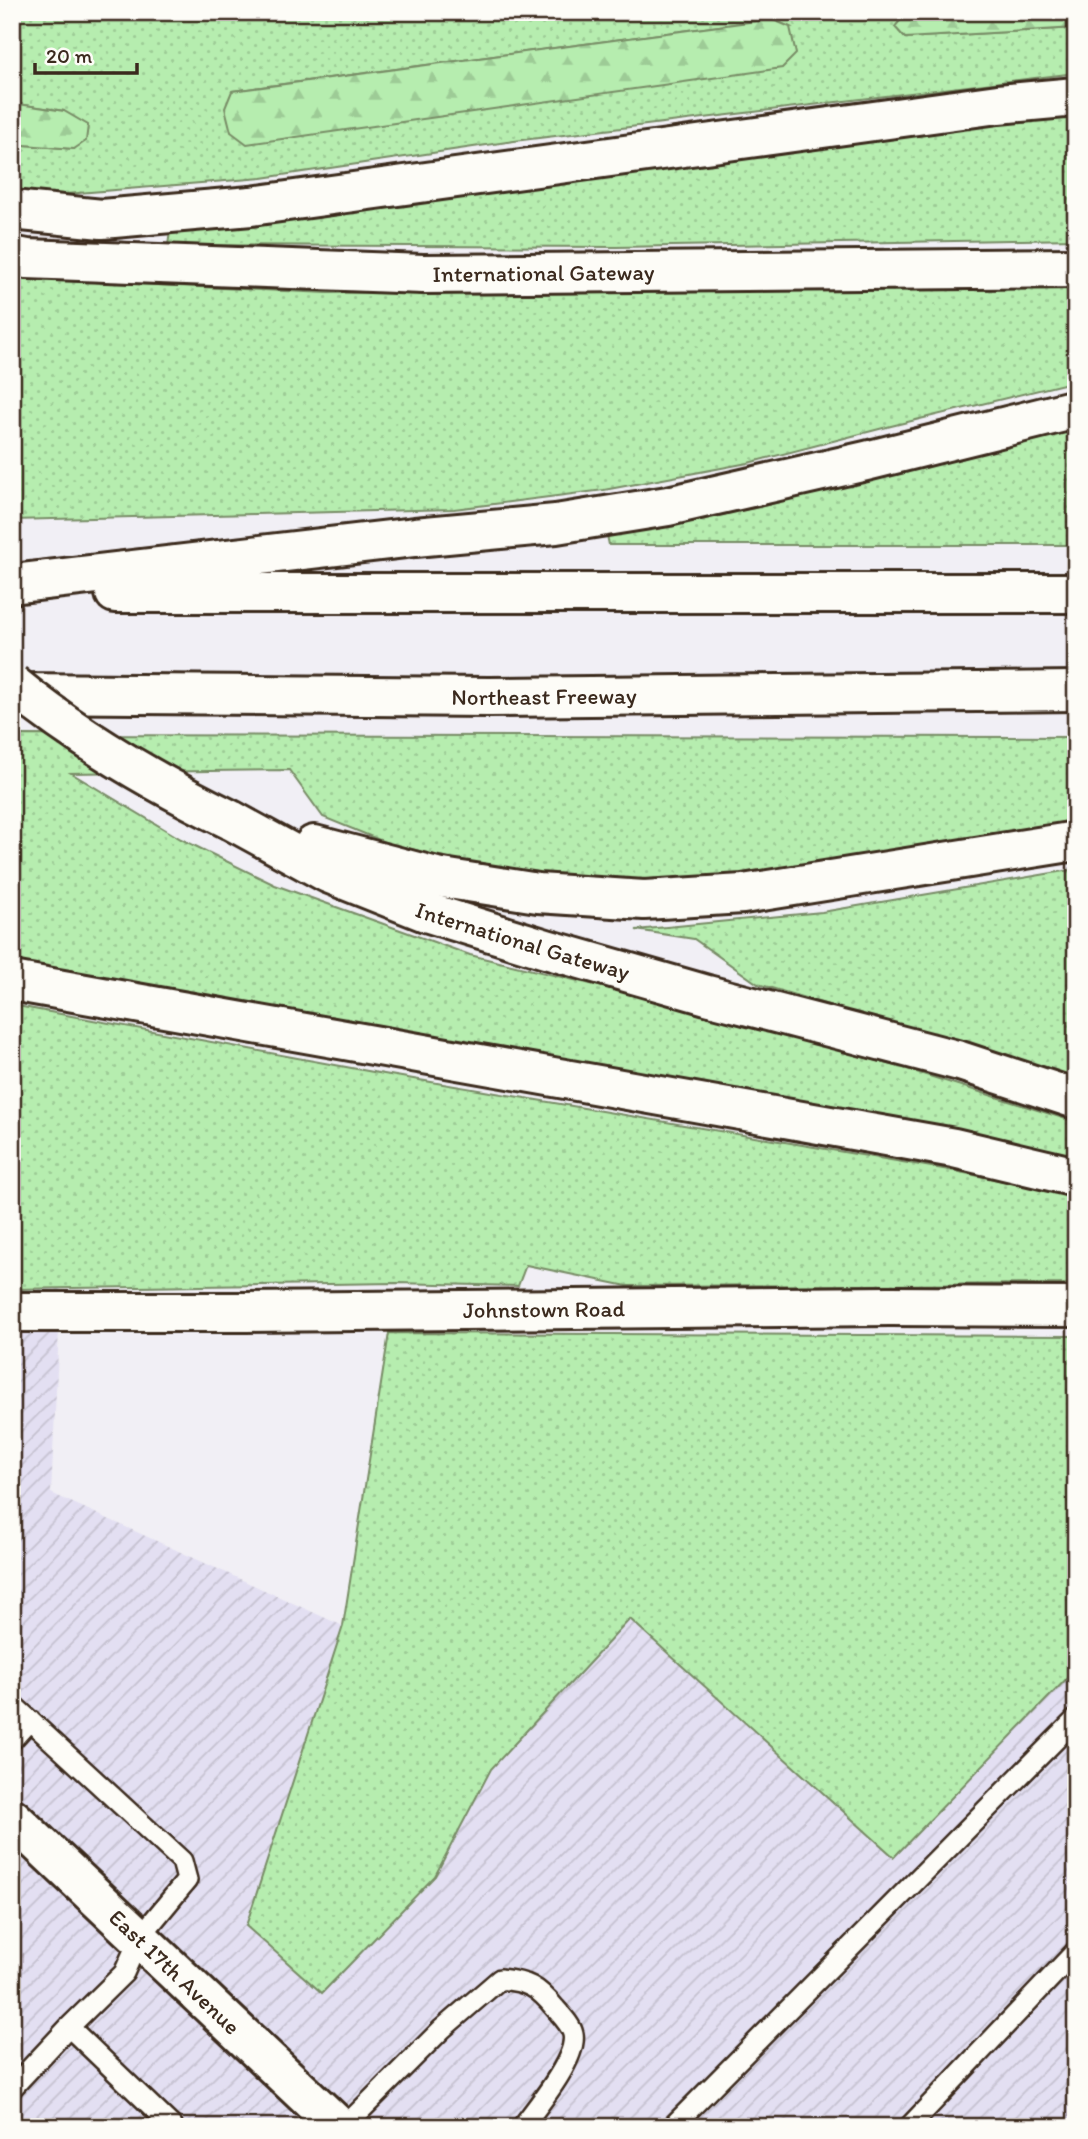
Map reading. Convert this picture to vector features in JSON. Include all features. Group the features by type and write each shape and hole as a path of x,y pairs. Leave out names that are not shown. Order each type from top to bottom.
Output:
{"main road":[{"path":"12,210 102,219 251,206 999,104 1076,97"},
{"name":"International Gateway","path":"12,256 27,259 423,274 1076,268"},
{"path":"12,583 415,537 556,524 668,506 1076,409"},
{"path":"12,592 1076,593"},
{"name":"International Gateway","path":"12,684 129,767 181,796 328,873 426,912 558,953 960,1061 1076,1099"},
{"name":"Northeast Freeway","path":"12,694 503,697 1076,691"},
{"path":"231,820 337,852 436,877 538,893 644,900 743,894 1076,841"},
{"path":"12,981 954,1148 1076,1177"},
{"name":"Johnstown Road","path":"12,1312 1076,1307"},
{"name":"East 17th Avenue","path":"12,1818 339,2127"}],"lane":[{"path":"12,1704 182,1861 187,1880 139,1937 124,1973 12,2088"},
{"path":"673,2127 1076,1719"},
{"path":"12,1740 30,1720"},
{"path":"909,2127 1076,1951"},
{"path":"344,2127 442,2029 500,1979 523,1981 545,1995 573,2035 569,2057 550,2090 522,2127"},
{"path":"69,2027 173,2127"}],"shaded area":[{"path":"12,1289 61,1289 51,1493 343,1626 247,1926 322,1993 435,1876 491,1769 630,1619 894,1857 1076,1669 1076,2127 12,2127"}],"green space":[{"path":"12,12 907,12 895,27 905,38 1076,28 1076,73 514,141 262,178 66,194 12,191 12,144 74,149 64,111 12,103","holes":["771,19 790,27 232,91"]},
{"path":"907,12 1076,12 1076,28 905,38 895,27"},
{"path":"771,19 790,27 796,54 782,68 247,144 231,132 225,108 232,91"},
{"path":"12,103 64,111 88,125 86,141 74,149 12,144"},
{"path":"1076,116 1076,239 616,247 168,245 170,232 924,132"},
{"path":"12,273 74,281 328,293 1076,282 1076,381 748,463 604,490 454,509 12,520"},
{"path":"1076,427 1076,545 609,545 606,530 755,508"},
{"path":"12,735 1076,737 1076,826 739,878 650,884 572,880 468,863 387,843 323,817 289,770 71,773 181,839 275,885 470,955 645,997 907,1069 1063,1118 1076,1123 1076,1156 754,1094 12,964"},
{"path":"1076,869 1076,1079 758,984 694,939 636,930 822,912"},
{"path":"12,1005 384,1074 955,1171 1076,1198 1076,1284 627,1286 526,1265 518,1286 396,1283 12,1289"},
{"path":"389,1333 1076,1336 1076,1669 894,1857 630,1619 491,1769 435,1876 322,1993 246,1926 343,1626"}]}
